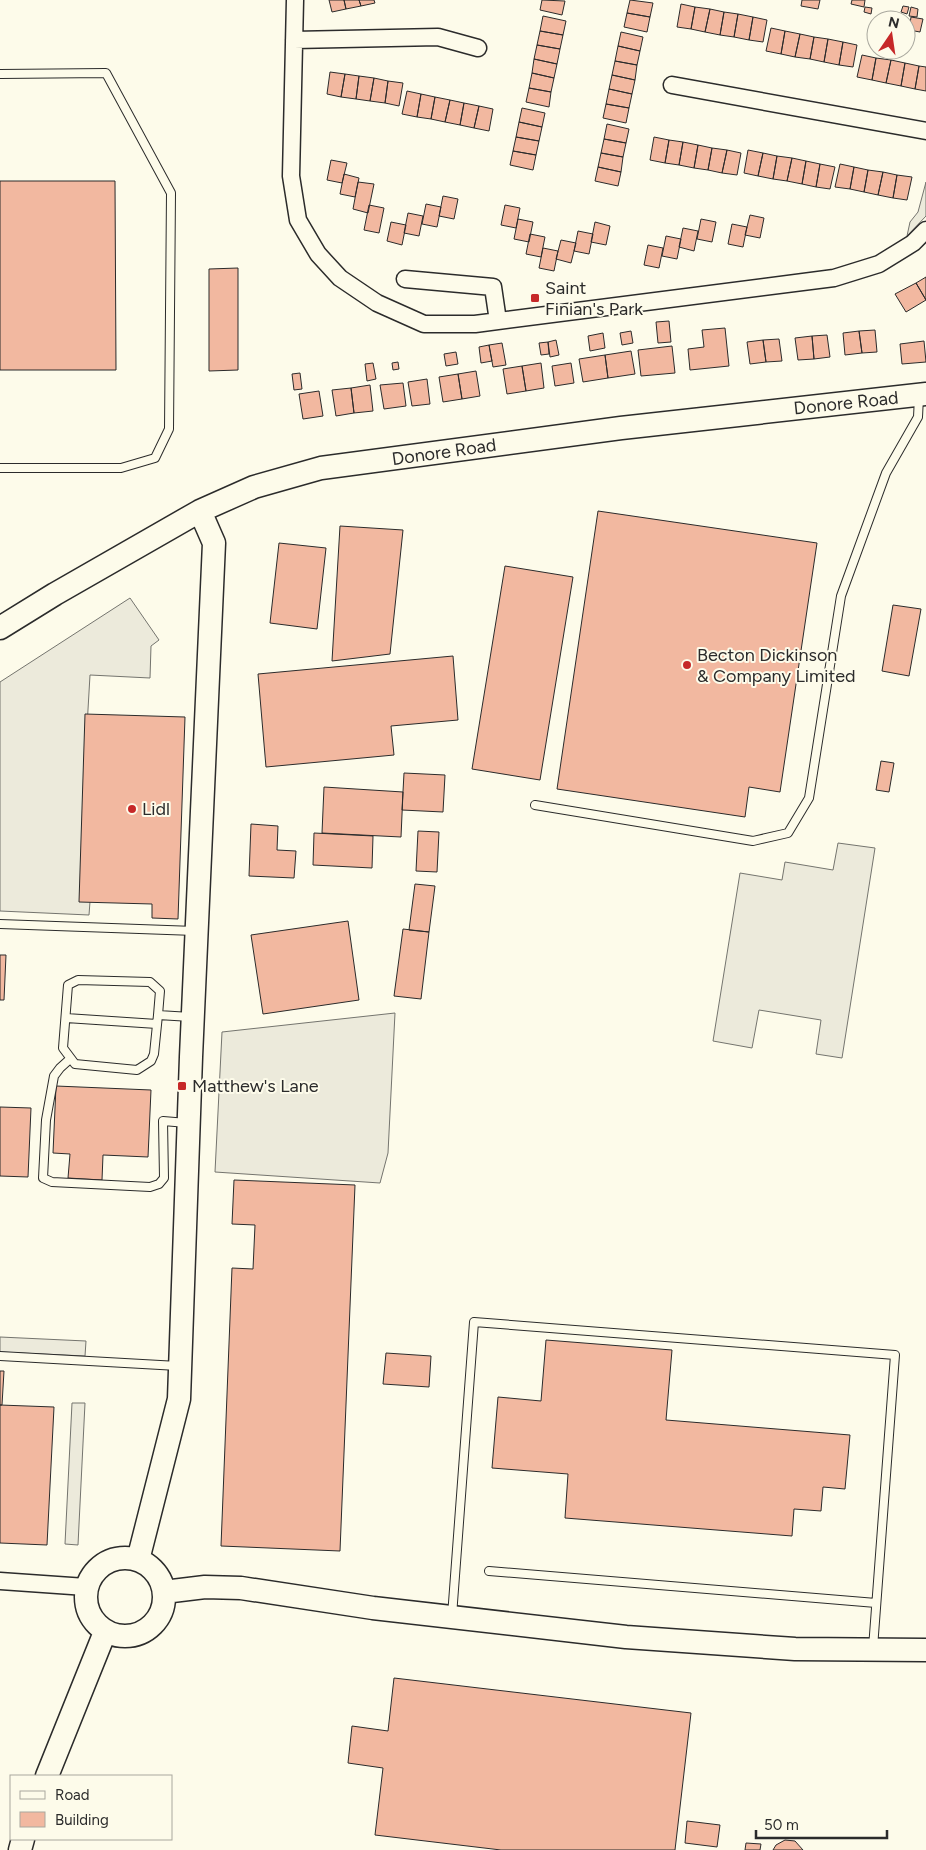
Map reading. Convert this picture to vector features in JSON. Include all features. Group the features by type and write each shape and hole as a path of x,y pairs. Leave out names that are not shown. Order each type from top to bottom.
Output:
{"street":[{"path":"295,0 292,176 298,220 318,254 340,278 377,303 424,324 476,324 834,278 879,264 913,243 926,230"},
{"path":"294,40 438,37 478,48"},
{"path":"672,85 926,131"},
{"path":"404,279 493,287 498,321"},
{"name":"Donore Road","path":"0,628 200,511 254,487 321,468 621,428 922,395"},
{"path":"138,1560 179,1399 193,1017 214,543 200,511"},
{"path":"122,1558 138,1560 152,1569 159,1578 164,1592 163,1607 155,1623 142,1633 123,1637 105,1632 96,1624 89,1614 86,1604 86,1587 93,1573 109,1561 122,1558"},
{"path":"0,1581 86,1587"},
{"path":"164,1592 205,1587 242,1588 373,1608 626,1637 795,1649 926,1650"},
{"path":"47,1775 105,1632"}],"lane":[{"path":"0,74 106,73 171,193 169,429 155,458 121,468 0,468"},
{"path":"535,805 753,841 788,833 809,798 841,596 886,473 918,417 922,395"},
{"path":"0,924 197,931"},
{"path":"78,980 150,982 160,991 154,1054 151,1060 137,1070 75,1064 63,1048 66,1018 68,985 78,980"},
{"path":"66,1018 157,1019 193,1017"},
{"path":"70,1059 54,1076 46,1120 43,1178 52,1182 150,1187 159,1184 164,1178 163,1121 189,1123"},
{"path":"452,1617 474,1322 895,1355 873,1650"},
{"path":"0,1356 180,1367"},
{"path":"489,1571 876,1603"}],"shaded area":[{"path":"926,182 926,216 907,236 910,222 918,212"},
{"path":"130,598 159,640 151,646 150,678 90,675 84,779 94,848 89,915 0,911 0,682"},
{"path":"838,843 875,848 842,1058 816,1054 821,1020 759,1010 752,1048 713,1041 740,873 782,880 785,862 833,870"},
{"path":"395,1013 388,1153 380,1183 215,1172 222,1032"},
{"path":"0,1337 86,1341 85,1356 0,1352"},
{"path":"72,1403 85,1403 78,1545 65,1544"}],"building":[{"path":"329,0 344,0 346,9 332,12"},
{"path":"344,0 359,0 361,6 346,9"},
{"path":"359,0 374,0 375,3 361,6"},
{"path":"542,0 565,1 562,15 540,10"},
{"path":"630,0 653,3 650,17 627,13"},
{"path":"802,0 820,0 818,9 801,6"},
{"path":"852,0 865,0 864,7 851,4"},
{"path":"681,4 695,7 691,29 677,27"},
{"path":"903,6 909,7 908,10 902,10"},
{"path":"695,7 710,9 705,32 691,29"},
{"path":"865,7 872,8 872,10 864,12"},
{"path":"911,7 918,9 917,17 916,10 910,10"},
{"path":"710,9 724,12 720,35 705,32"},
{"path":"724,12 738,14 734,37 720,35"},
{"path":"627,13 650,17 647,32 624,27"},
{"path":"738,14 753,17 749,40 734,37"},
{"path":"543,16 566,21 563,35 540,31"},
{"path":"753,17 767,20 763,42 749,40"},
{"path":"916,18 923,19 920,32 916,31"},
{"path":"771,28 785,31 781,54 766,51"},
{"path":"540,31 563,35 560,49 537,45"},
{"path":"785,31 800,34 795,57 781,54"},
{"path":"621,32 643,37 640,51 618,46"},
{"path":"800,34 814,37 810,59 795,57"},
{"path":"814,37 828,39 824,62 810,59"},
{"path":"828,39 843,42 839,65 824,62"},
{"path":"843,42 857,45 853,67 839,65"},
{"path":"537,45 560,49 557,64 534,59"},
{"path":"618,46 640,51 637,65 615,61"},
{"path":"862,55 866,56 866,60 876,60 872,80 857,77"},
{"path":"534,59 557,64 554,78 532,73"},
{"path":"876,60 891,60 886,83 872,80"},
{"path":"891,60 905,63 901,86 886,83"},
{"path":"615,61 637,65 635,80 612,75"},
{"path":"905,63 919,66 915,89 901,86"},
{"path":"919,66 926,67 926,91 915,89"},
{"path":"330,72 345,74 341,97 327,94"},
{"path":"532,73 554,78 551,92 529,88"},
{"path":"345,74 359,76 356,99 341,97"},
{"path":"612,75 635,80 632,94 609,89"},
{"path":"359,76 374,78 370,101 356,99"},
{"path":"374,78 388,81 385,103 370,101"},
{"path":"388,81 403,83 399,106 385,103"},
{"path":"529,88 551,92 549,107 526,102"},
{"path":"609,89 632,94 629,108 606,104"},
{"path":"407,91 421,94 417,117 402,114"},
{"path":"421,94 435,97 431,119 417,117"},
{"path":"435,97 450,100 445,122 431,119"},
{"path":"450,100 464,103 460,125 445,122"},
{"path":"464,103 479,106 474,128 460,125"},
{"path":"606,104 629,108 626,123 603,118"},
{"path":"479,106 493,109 489,131 474,128"},
{"path":"522,108 545,113 542,127 519,122"},
{"path":"519,122 542,127 539,141 516,137"},
{"path":"607,124 629,129 626,143 604,139"},
{"path":"516,137 539,141 536,155 513,151"},
{"path":"654,137 669,140 665,163 650,160"},
{"path":"604,139 626,143 623,157 601,153"},
{"path":"669,140 683,142 679,165 665,163"},
{"path":"683,142 698,145 694,168 679,165"},
{"path":"698,145 712,148 708,170 694,168"},
{"path":"712,148 727,150 722,173 708,170"},
{"path":"727,150 741,153 737,175 722,173"},
{"path":"748,150 763,153 758,176 744,173"},
{"path":"513,151 536,155 533,170 510,165"},
{"path":"601,153 623,157 621,172 598,167"},
{"path":"763,153 777,156 773,179 758,176"},
{"path":"777,156 792,158 787,181 773,179"},
{"path":"792,158 806,161 802,184 787,181"},
{"path":"331,160 347,163 342,183 327,180"},
{"path":"806,161 820,164 816,187 802,184"},
{"path":"820,164 835,167 830,189 816,187"},
{"path":"840,164 854,167 850,189 835,187"},
{"path":"598,167 621,172 618,186 595,181"},
{"path":"854,167 868,170 864,192 850,189"},
{"path":"868,170 883,172 878,195 864,192"},
{"path":"883,172 897,175 893,198 878,195"},
{"path":"344,174 359,178 355,197 340,194"},
{"path":"897,175 912,177 907,200 893,198"},
{"path":"0,181 115,181 116,370 0,370"},
{"path":"358,182 374,184 368,213 353,209"},
{"path":"443,196 458,199 454,219 439,216"},
{"path":"426,204 441,207 437,227 422,224"},
{"path":"369,205 384,208 379,233 364,230"},
{"path":"505,205 520,208 516,228 501,225"},
{"path":"408,213 423,216 419,236 404,233"},
{"path":"750,215 764,218 760,238 745,235"},
{"path":"518,219 533,222 529,242 514,239"},
{"path":"701,219 716,222 712,242 697,239"},
{"path":"391,222 406,225 402,245 387,241"},
{"path":"595,222 610,226 606,245 591,242"},
{"path":"732,224 747,227 743,247 728,244"},
{"path":"683,228 698,231 694,251 679,247"},
{"path":"578,231 593,234 589,254 574,251"},
{"path":"530,234 545,237 541,257 526,254"},
{"path":"666,236 681,239 677,259 662,256"},
{"path":"561,240 576,243 571,263 556,259"},
{"path":"648,245 663,248 659,268 644,265"},
{"path":"543,248 558,251 554,271 539,268"},
{"path":"238,268 238,370 209,371 209,269"},
{"path":"926,277 926,300 916,283"},
{"path":"916,283 926,300 906,312 895,294"},
{"path":"669,321 671,342 658,343 656,322"},
{"path":"725,328 729,366 690,370 688,349 704,347 702,330"},
{"path":"875,330 877,352 862,353 859,331"},
{"path":"631,331 633,343 622,345 620,333"},
{"path":"859,331 862,353 845,355 843,333"},
{"path":"603,333 605,348 590,351 588,336"},
{"path":"827,335 830,357 814,359 812,336"},
{"path":"812,336 814,359 798,360 795,338"},
{"path":"779,339 782,361 766,362 763,340"},
{"path":"556,340 559,355 550,357 548,342"},
{"path":"763,340 766,362 750,364 747,342"},
{"path":"924,341 926,362 902,364 900,344"},
{"path":"548,342 549,354 541,355 539,343"},
{"path":"502,343 506,365 493,367 489,345"},
{"path":"489,345 492,361 481,363 479,347"},
{"path":"672,346 675,373 641,376 638,350"},
{"path":"631,351 635,374 608,378 605,355"},
{"path":"456,352 458,364 446,366 444,354"},
{"path":"605,355 608,378 583,382 579,359"},
{"path":"398,362 399,369 393,370 392,363"},
{"path":"373,363 376,379 367,381 365,364"},
{"path":"541,363 544,388 526,391 522,366"},
{"path":"571,363 574,383 555,386 552,366"},
{"path":"522,366 526,391 507,394 503,369"},
{"path":"476,371 480,396 462,399 458,374"},
{"path":"300,373 302,389 294,390 292,374"},
{"path":"458,374 462,399 443,402 439,377"},
{"path":"427,379 430,404 412,406 408,382"},
{"path":"403,383 406,406 384,409 380,385"},
{"path":"370,385 373,411 354,413 351,388"},
{"path":"351,388 354,413 336,416 332,390"},
{"path":"319,391 323,416 303,419 299,394"},
{"name":"Becton Dickinson & Company Limited","path":"598,511 817,543 780,792 749,787 745,817 557,789"},
{"path":"340,526 403,530 390,654 332,661"},
{"path":"279,543 326,548 317,629 270,623"},
{"path":"505,566 573,577 540,780 472,769"},
{"path":"893,605 921,609 909,676 882,671"},
{"path":"453,656 458,720 391,726 394,755 266,767 258,674"},
{"name":"Lidl","path":"85,714 185,717 178,919 152,918 152,904 79,902"},
{"path":"881,761 894,763 889,792 876,790"},
{"path":"404,773 445,775 443,812 402,810"},
{"path":"324,787 403,792 401,837 322,833"},
{"path":"251,824 278,826 277,850 296,851 294,878 249,876"},
{"path":"418,831 439,832 437,872 416,871"},
{"path":"314,833 373,836 372,868 313,865"},
{"path":"415,884 435,886 429,932 409,930"},
{"path":"348,921 359,1000 263,1014 251,935"},
{"path":"403,929 429,932 421,999 394,996"},
{"path":"0,955 6,955 4,1000 0,1000"},
{"path":"56,1086 151,1090 148,1157 103,1155 102,1180 68,1178 70,1154 53,1153"},
{"path":"0,1107 31,1108 28,1177 0,1176"},
{"path":"234,1180 355,1185 340,1551 221,1546 232,1268 253,1269 255,1225 232,1224"},
{"path":"546,1340 672,1350 666,1420 850,1435 845,1489 823,1487 821,1511 794,1509 792,1536 565,1518 568,1474 492,1468 498,1397 541,1401"},
{"path":"386,1353 431,1356 429,1387 383,1384"},
{"path":"0,1371 4,1371 2,1405 0,1405"},
{"path":"0,1405 54,1407 47,1545 0,1543"},
{"path":"394,1678 691,1713 675,1850 501,1850 375,1835 383,1768 348,1763 352,1726 388,1731"},
{"path":"687,1821 720,1825 717,1847 685,1843"},
{"path":"785,1840 795,1841 803,1850 773,1850 776,1845"},
{"path":"746,1843 761,1844 760,1850 745,1850"}],"place":[{"name":"Saint Finian's Park","path":"535,298"},
{"name":"Becton Dickinson & Company Limited","path":"687,665"},
{"name":"Lidl","path":"132,809"},
{"name":"Matthew's Lane","path":"182,1086"}]}
